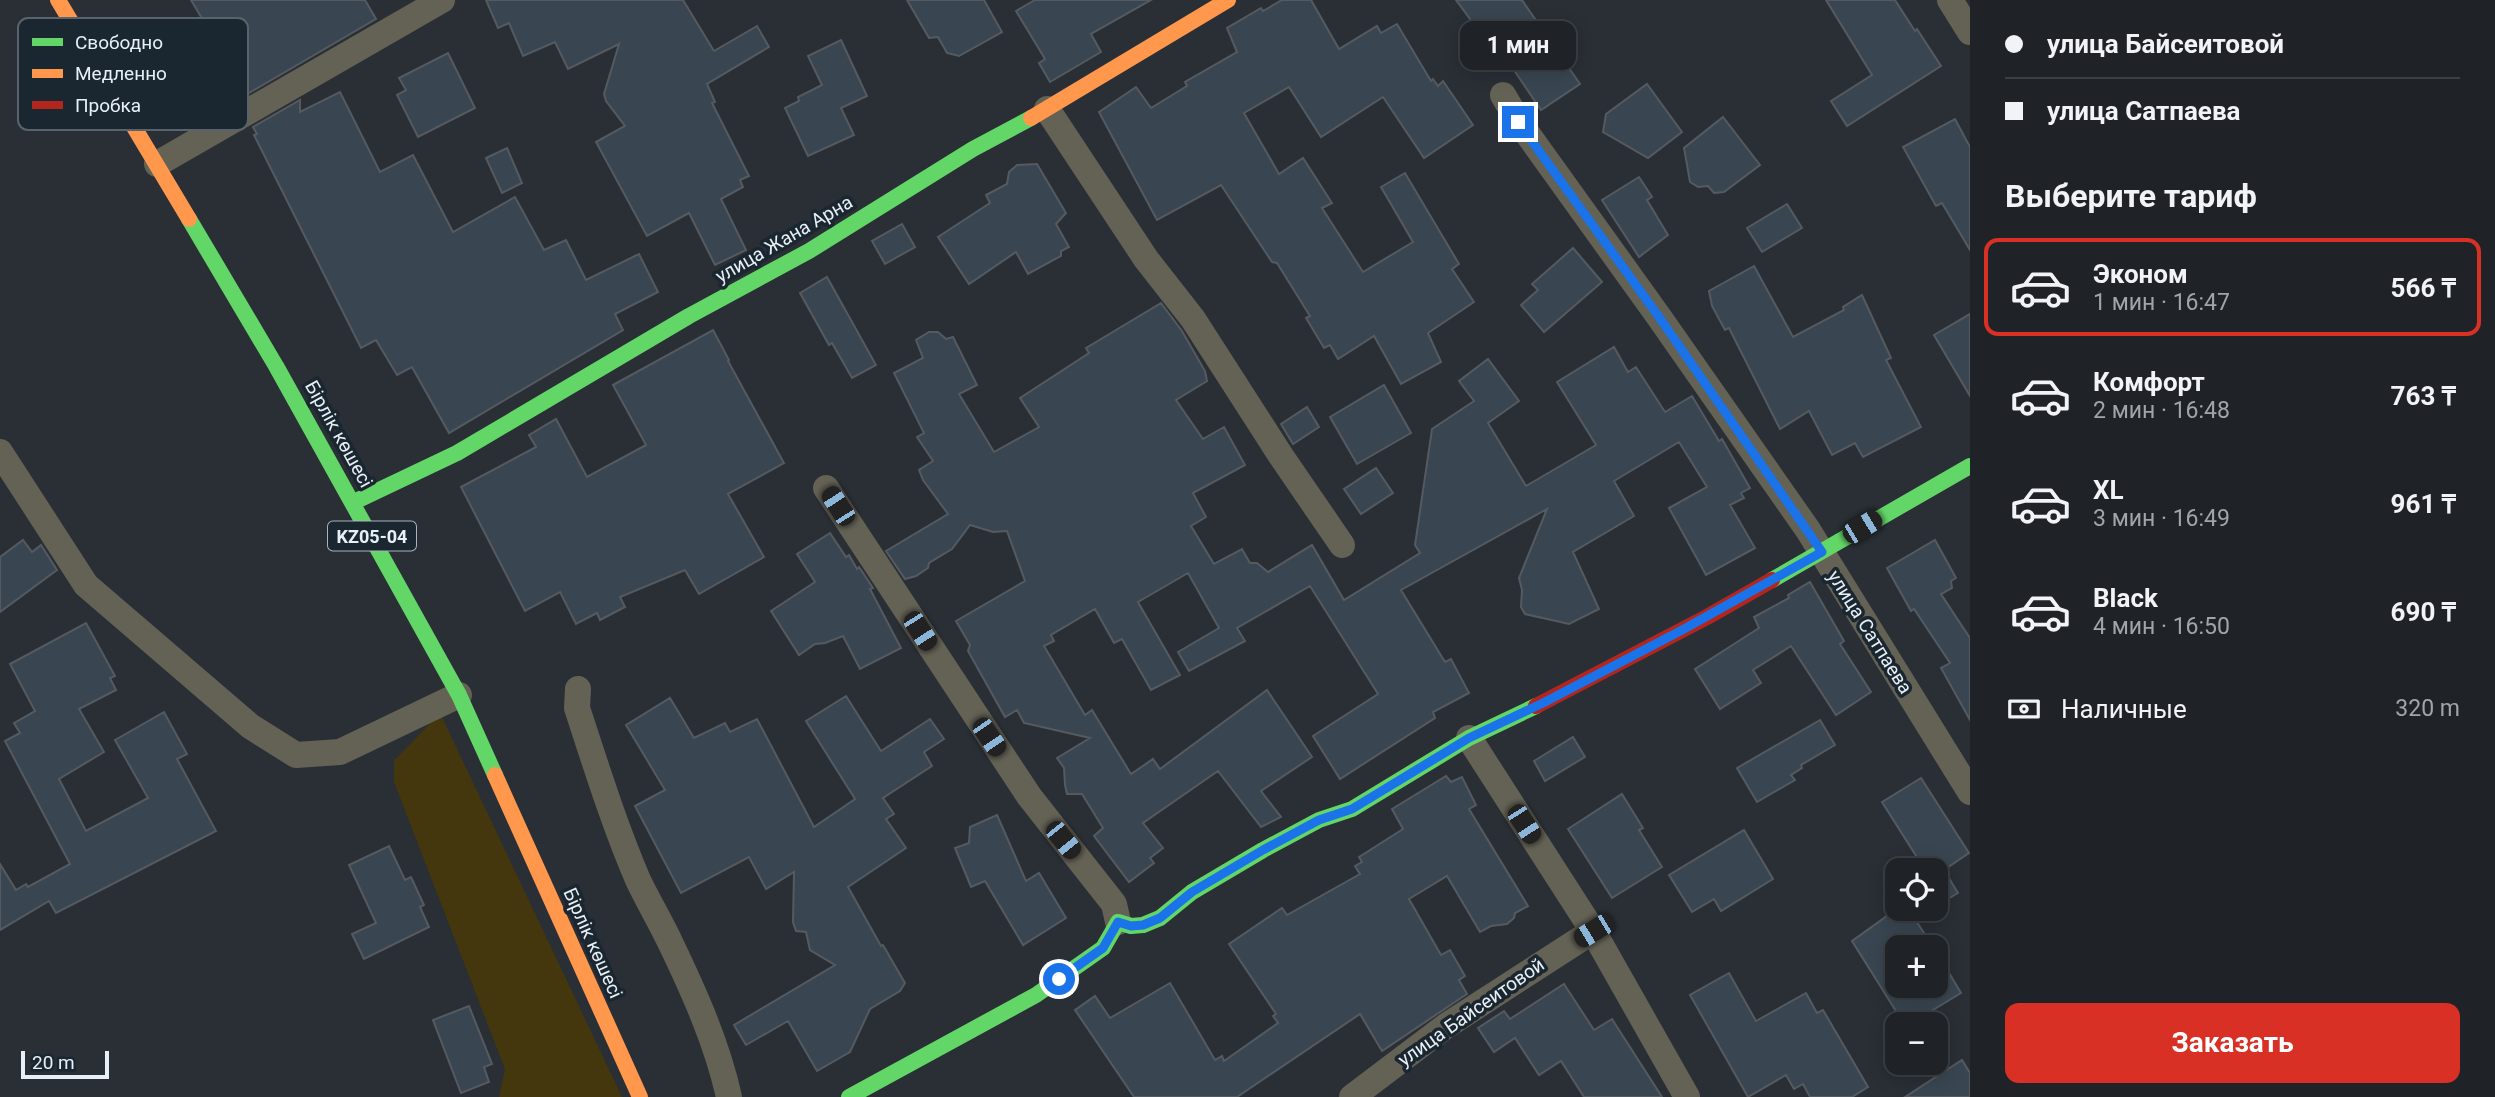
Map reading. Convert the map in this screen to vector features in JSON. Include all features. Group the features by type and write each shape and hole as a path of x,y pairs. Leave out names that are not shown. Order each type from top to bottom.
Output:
{"street":[{"name":"Бірлік көшесі","path":"58,0 69,18"},
{"path":"248,112 442,0"},
{"name":"улица Жана Арна","path":"354,502 457,453 689,316 809,251 973,149 1047,110 1228,0"},
{"path":"1950,0 1970,32"},
{"name":"улица Сатпаева","path":"1503,95 1518,122 1659,317 1822,552 1970,792"},
{"path":"1047,110 1146,259 1193,319 1342,545"},
{"name":"Бірлік көшесі","path":"136,130 354,502 459,695 640,1097"},
{"path":"157,164 216,130"},
{"path":"0,452 86,584 250,726 296,755 340,752 459,695"},
{"path":"1118,922 1131,926 1143,925 1160,918 1192,892 1251,857 1319,820 1352,809 1469,738 1545,702 1672,635 1970,466"},
{"path":"826,488 1029,796 1114,904 1118,922 1103,948 1036,995 849,1097"},
{"path":"578,689 578,708 614,819 639,882 701,1011 721,1061 729,1097"},
{"path":"1469,738 1593,931 1686,1097"},
{"name":"улица Байсеитовой","path":"1352,1097 1446,1026 1593,931"}],"shaded area":[{"path":"440,713 622,1097 499,1097 505,1069 394,782 394,761"}],"building":[{"path":"191,0 365,0 376,19 248,94 248,18 202,18"},
{"path":"486,0 683,0 714,51 757,26 769,47 707,84 715,102 712,103 749,176 740,180 743,187 721,199 746,250 715,265 689,213 647,236 596,142 625,126 606,101 604,94 619,44 568,69 555,42 523,56 509,23 498,28"},
{"path":"907,0 984,0 1002,32 959,56 947,53 938,37 929,38"},
{"path":"1035,0 1151,0 1091,34 1101,52 1050,82 1039,63 1045,59 1016,11"},
{"path":"1282,0 1311,0 1339,49 1377,26 1381,33 1397,24 1431,81 1433,79 1438,86 1443,81 1473,125 1424,158 1383,97 1321,137 1289,87 1244,113 1279,174 1303,158 1332,203 1322,208 1363,272 1413,242 1381,187 1405,173 1459,264 1452,269 1474,302 1428,333 1441,362 1401,384 1374,336 1338,359 1330,345 1324,348 1306,318 1310,316 1277,263 1272,262 1221,185 1157,220 1099,112 1136,87 1151,108 1187,86 1185,82 1237,52 1227,28 1261,8 1263,11"},
{"path":"1456,0 1522,0 1580,84 1541,110 1503,54 1498,57"},
{"path":"1826,0 1895,0 1941,66 1847,126 1831,101 1872,75"},
{"path":"841,40 867,96 841,108 854,135 808,156 785,108 799,101 798,97 822,85 808,56"},
{"path":"448,53 475,108 418,137 397,95 406,90 399,78"},
{"path":"1647,84 1682,132 1648,158 1603,132 1606,114"},
{"path":"340,92 380,172 413,155 453,232 515,197 544,250 566,240 586,280 639,254 658,292 615,314 623,330 449,433 412,367 397,375 376,340 361,348 254,135 257,134 253,127 300,100 300,112"},
{"path":"1723,117 1760,165 1724,192 1714,193 1708,186 1698,187 1690,182 1684,148"},
{"path":"1955,119 1970,147 1970,250 1942,203 1936,206 1903,147"},
{"path":"507,148 522,183 502,193 486,158"},
{"path":"1037,164 1066,213 1056,224 1069,247 1061,251 1061,256 1028,274 1016,252 969,284 938,237 990,203 986,195 1007,184 1009,172 1017,165"},
{"path":"1639,177 1652,197 1647,200 1668,235 1639,257 1602,200"},
{"path":"1787,204 1802,228 1762,252 1747,228"},
{"path":"902,224 915,247 885,264 872,241"},
{"path":"1573,248 1602,282 1544,332 1521,305 1538,290 1532,284"},
{"path":"1754,266 1793,337 1844,310 1843,307 1862,295 1891,358 1886,360 1921,427 1863,457 1855,443 1832,455 1809,411 1780,429 1729,328 1725,330 1712,306 1709,291"},
{"path":"827,277 876,365 852,378 832,343 829,345 800,293"},
{"path":"1161,303 1182,331 1205,371 1207,381 1176,400 1203,439 1224,427 1245,465 1193,493 1206,517 1191,526 1214,564 1242,549 1250,563 1257,563 1268,572 1312,545 1344,600 1420,553 1415,545 1432,429 1474,401 1459,381 1488,359 1519,401 1488,423 1526,486 1596,445 1557,382 1614,347 1628,372 1636,367 1665,412 1692,396 1719,441 1722,439 1750,488 1741,493 1744,498 1730,505 1755,548 1706,575 1669,508 1707,487 1679,442 1614,481 1634,516 1573,552 1599,609 1569,624 1525,614 1521,607 1522,590 1519,578 1547,509 1401,590 1445,662 1451,659 1469,693 1433,712 1435,718 1340,779 1313,736 1378,694 1310,586 1237,628 1245,641 1189,671 1178,652 1219,628 1188,573 1138,602 1180,675 1151,690 1122,639 1114,643 1095,609 1051,635 1054,641 1044,646 1085,715 1092,710 1131,774 1153,759 1160,769 1267,690 1312,757 1261,791 1281,817 1261,827 1218,771 1143,823 1163,848 1150,858 1154,863 1129,882 1094,836 1103,828 1082,794 1067,794 1064,768 1057,758 1090,738 1024,723 1017,710 1005,717 968,651 970,645 956,621 1025,581 1007,531 993,532 970,525 952,549 929,563 928,568 916,576 905,579 886,551 948,514 923,480 919,470 933,461 917,437 924,433 894,373 923,358 916,340 929,332 938,332 946,339 953,337 977,385 959,394 994,452 1039,427 1020,398 1089,353 1086,348"},
{"path":"1970,314 1970,396 1934,335"},
{"path":"713,330 784,463 728,494 764,557 699,594 685,570 620,597 625,607 600,620 597,613 576,624 560,592 525,611 461,487 536,447 529,435 556,419 587,477 646,445 613,385"},
{"path":"1384,385 1411,433 1357,464 1330,417"},
{"path":"1307,407 1319,427 1293,444 1281,424"},
{"path":"1376,468 1393,493 1361,514 1344,489"},
{"path":"830,533 846,557 849,555 873,588 870,589 901,648 860,669 843,636 815,644 799,655 771,611 815,582 797,554"},
{"path":"23,540 32,552 41,545 57,570 0,612 0,557"},
{"path":"1935,540 1956,578 1951,581 1952,588 1941,594 1970,638 1970,720 1941,668 1950,663 1914,609 1911,611 1887,568"},
{"path":"1810,582 1844,641 1840,644 1871,692 1836,715 1791,646 1753,670 1761,683 1720,709 1695,669 1759,628 1754,617 1789,598 1788,595"},
{"path":"86,623 115,676 110,678 116,690 79,709 104,752 59,779 86,831 148,798 115,740 164,712 187,754 177,759 216,831 56,913 49,901 0,930 0,864 16,890 26,884 28,887 70,864 5,741 20,733 14,723 35,711 10,664"},
{"path":"846,696 881,751 930,719 944,739 924,752 932,766 883,798 894,814 886,819 906,848 848,887 905,983 900,991 870,1009 850,1052 817,1071 788,1021 746,1045 734,1025 835,965 810,950 806,932 796,931 793,922 794,872 766,889 749,857 681,893 635,806 665,790 626,725 670,698 694,738 725,723 730,732 757,719 814,827 855,799 806,721"},
{"path":"1820,720 1835,745 1801,765 1802,768 1791,775 1795,780 1757,802 1737,768"},
{"path":"1573,737 1585,757 1545,781 1534,761"},
{"path":"1446,776 1451,782 1462,777 1476,805 1469,809 1528,906 1515,913 1514,918 1507,924 1491,926 1480,932 1447,876 1409,899 1441,955 1450,950 1465,976 1459,980 1467,994 1382,1051 1360,1014 1237,1097 1134,1097 1075,1010 1095,996 1110,1018 1170,983 1215,1060 1222,1056 1224,1061 1278,1023 1273,1016 1276,1014 1229,944 1282,908 1287,915 1360,874 1355,866 1362,862 1359,857 1403,829 1392,809"},
{"path":"1921,778 1969,853 1948,867 1948,858 1917,858 1882,802"},
{"path":"1622,794 1643,828 1639,830 1662,867 1612,898 1568,829"},
{"path":"997,815 1026,881 1039,873 1066,918 1023,945 985,881 971,887 955,848 969,843 970,827"},
{"path":"1744,830 1773,879 1721,911 1714,899 1692,912 1669,875"},
{"path":"389,846 405,880 411,877 424,905 420,907 429,927 364,959 352,934 376,923 349,865"},
{"path":"1948,877 1958,893 1948,899"},
{"path":"1885,917 1885,921 1916,921 1925,935 1885,935 1885,994 1852,941"},
{"path":"1948,971 1961,993 1930,1012 1896,1012 1888,998 1948,998"},
{"path":"1729,973 1756,1021 1806,993 1817,1013 1823,1010 1868,1087 1852,1097 1810,1097 1803,1084 1794,1089 1786,1075 1748,1097 1690,995"},
{"path":"1564,984 1594,1030 1612,1019 1662,1097 1584,1097 1561,1061 1539,1075 1515,1038 1494,1052 1478,1028 1504,1011 1510,1019"},
{"path":"469,1006 492,1064 484,1067 489,1082 461,1093 433,1020"},
{"path":"1962,1060 1970,1073 1970,1097 1905,1097 1939,1075 1948,1075 1948,1069"}],"traffic: fast":[{"path":"354,502 457,453 689,316 809,251 973,149 1031,118"},
{"path":"189,219 276,366 459,695 495,775"},
{"path":"1772,580 1970,466"},
{"path":"849,1097 1036,995 1103,948 1118,922 1131,926 1143,925 1160,918 1192,892 1263,850 1319,820 1352,809 1469,738 1536,706"}],"traffic: slow":[{"path":"58,0 69,18"},
{"path":"1031,118 1228,0"},
{"path":"136,130 189,219"},
{"path":"495,775 640,1097"}],"traffic: jam":[{"path":"1536,706 1772,580"}],"route":[{"path":"1059,979 1103,948 1118,922 1131,926 1143,925 1160,918 1192,892 1263,850 1319,820 1352,809 1469,738 1545,702 1707,617 1822,552 1659,317 1518,122"}]}
